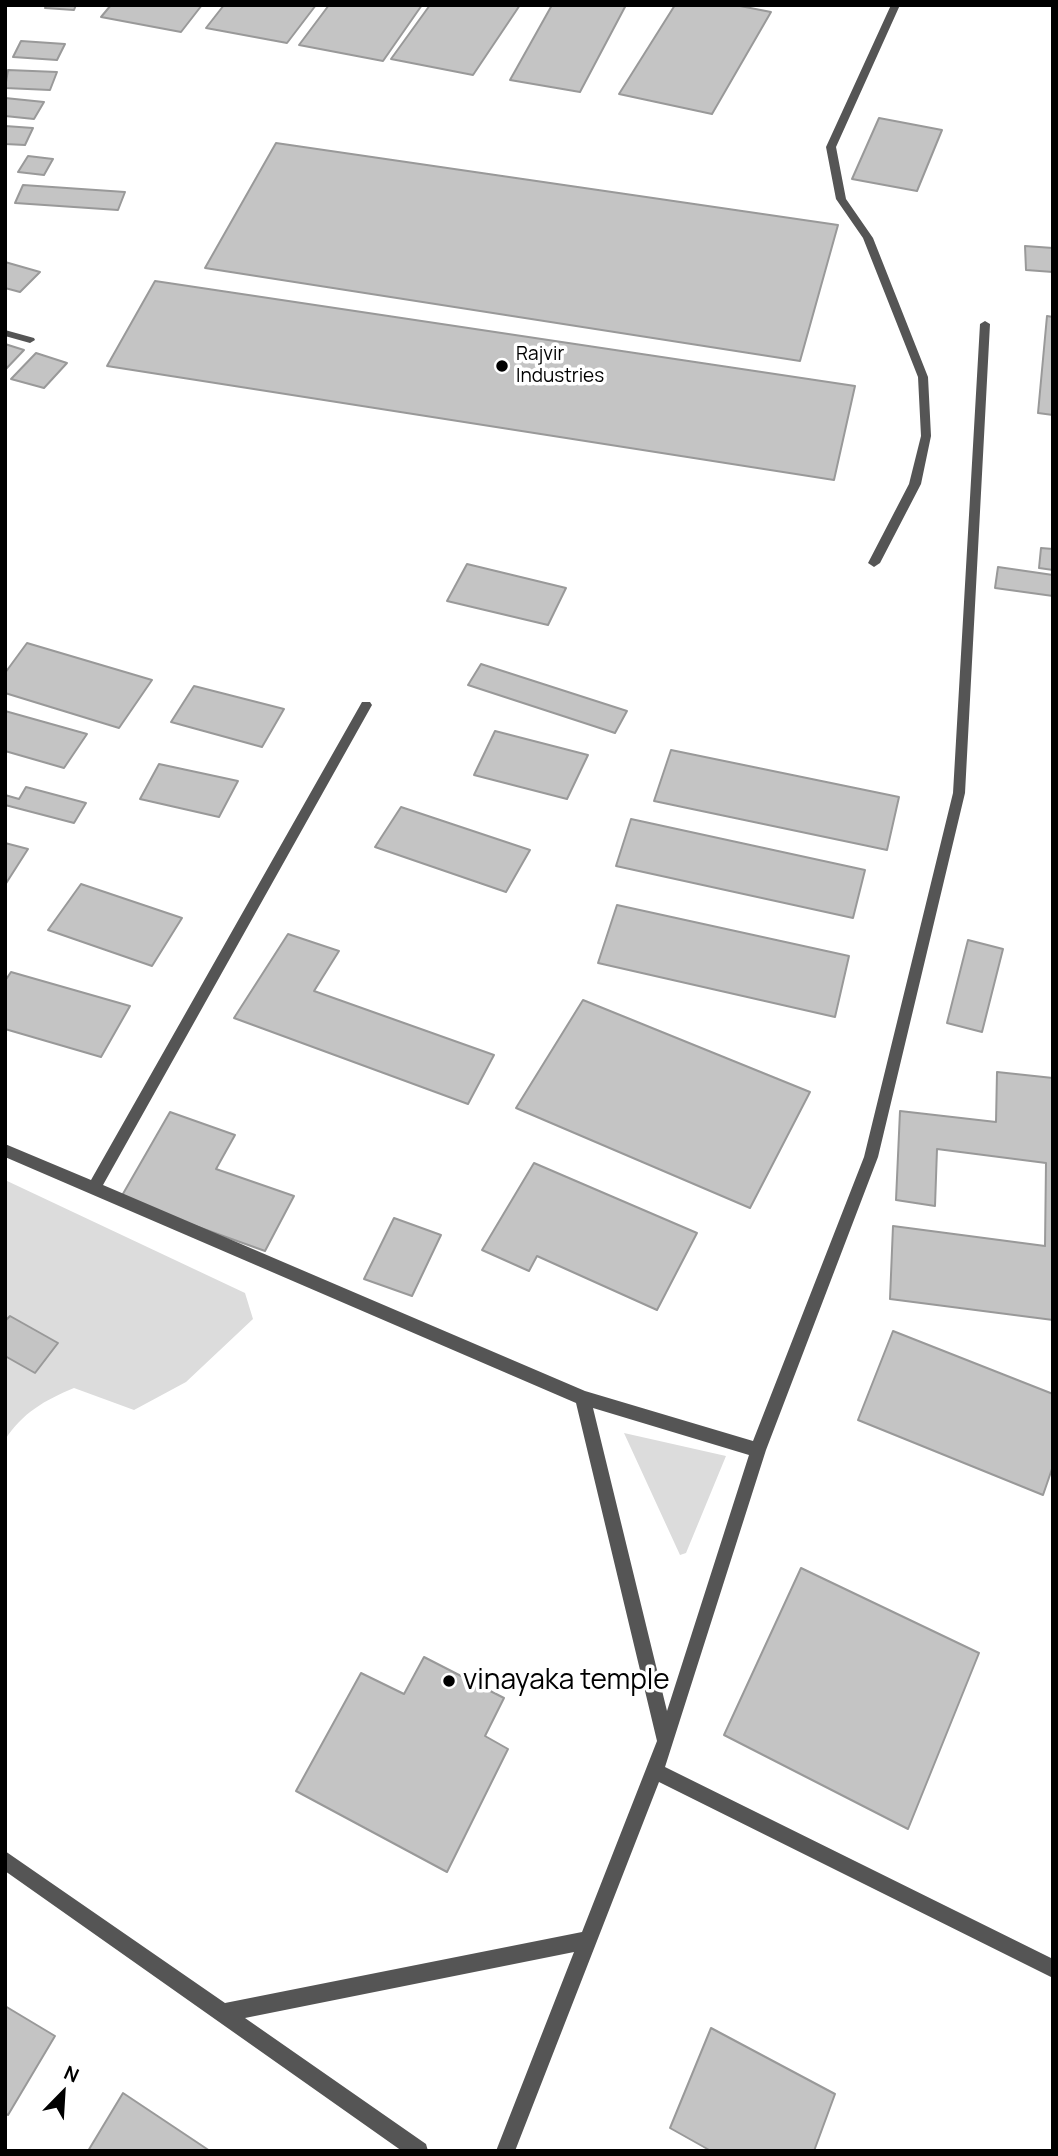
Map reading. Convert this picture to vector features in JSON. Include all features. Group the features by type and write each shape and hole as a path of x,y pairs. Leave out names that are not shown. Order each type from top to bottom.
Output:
{"street":[{"path":"874,563 915,484 926,436 923,377 868,238 841,199 831,146 896,5"},
{"path":"505,2151 655,1771 758,1450 871,1157 959,793 985,324"},
{"path":"5,332 30,340"},
{"path":"93,1188 366,705"},
{"path":"5,1150 583,1398 758,1450"},
{"path":"583,1398 666,1741"},
{"path":"655,1771 1053,1969"},
{"path":"5,1860 419,2151"},
{"path":"222,2013 588,1940"}],"shaded area":[{"path":"5,1180 245,1293 253,1319 186,1382 134,1410 74,1388 35,1408 5,1440"},
{"path":"624,1433 726,1456 686,1553 680,1555"}],"building":[{"path":"47,5 76,5 74,10 45,8"},
{"path":"111,5 202,5 181,32 101,17"},
{"path":"224,5 316,5 287,43 206,28"},
{"path":"329,5 422,5 383,61 299,45"},
{"path":"430,5 520,5 473,75 391,59"},
{"path":"552,5 626,5 580,92 510,80"},
{"path":"675,5 735,5 771,12 712,114 619,94"},
{"path":"21,41 65,44 57,60 13,57"},
{"path":"8,70 57,72 50,90 5,88"},
{"path":"5,98 44,102 34,119 5,116"},
{"path":"879,118 942,130 917,191 852,179"},
{"path":"5,126 33,128 25,145 5,144"},
{"path":"276,143 838,225 800,361 205,268"},
{"path":"28,156 53,159 44,175 18,172"},
{"path":"23,185 125,192 118,210 15,203"},
{"path":"1025,246 1053,248 1053,272 1026,270"},
{"path":"5,262 40,272 20,292 5,288"},
{"path":"155,281 855,386 834,480 107,366"},
{"path":"1047,316 1053,317 1053,415 1038,413"},
{"path":"5,344 24,350 5,370"},
{"path":"36,353 67,363 44,388 11,379"},
{"path":"1041,548 1053,549 1053,570 1039,568"},
{"path":"467,564 566,588 548,625 447,601"},
{"path":"998,567 1053,575 1053,596 995,588"},
{"path":"27,643 152,680 119,728 5,693 5,673"},
{"path":"481,664 627,711 615,733 468,685"},
{"path":"194,686 284,709 262,747 171,722"},
{"path":"5,711 87,734 64,768 5,751"},
{"path":"495,731 588,755 567,799 474,775"},
{"path":"671,750 899,797 887,850 654,801"},
{"path":"159,764 238,781 219,817 140,799"},
{"path":"26,787 86,803 74,823 5,805 5,795 19,799"},
{"path":"401,807 530,850 506,892 375,847"},
{"path":"631,819 865,870 853,918 616,866"},
{"path":"5,843 28,849 5,885"},
{"path":"81,884 182,918 152,966 48,930"},
{"path":"617,905 849,956 835,1017 598,963"},
{"path":"288,934 339,951 314,991 494,1055 468,1104 234,1018"},
{"path":"968,940 1003,949 982,1032 947,1023"},
{"path":"11,972 130,1006 101,1057 5,1029 5,981"},
{"path":"583,1000 810,1092 750,1208 516,1108"},
{"path":"997,1072 1053,1078 1053,1320 890,1299 893,1226 1045,1246 1046,1163 937,1149 935,1206 896,1200 900,1111 996,1122"},
{"path":"170,1112 235,1135 216,1169 294,1196 265,1251 120,1199"},
{"path":"534,1163 697,1233 657,1310 537,1256 529,1271 482,1250"},
{"path":"394,1218 441,1235 412,1296 364,1279"},
{"path":"10,1316 58,1343 35,1373 5,1356 5,1321"},
{"path":"893,1331 1053,1394 1053,1466 1043,1495 858,1420"},
{"path":"801,1568 979,1653 908,1829 724,1735"},
{"path":"424,1657 504,1698 485,1736 508,1749 447,1872 296,1791 361,1673 404,1694"},
{"path":"5,2006 55,2036 8,2115 5,2113"},
{"path":"711,2028 835,2094 814,2151 711,2151 670,2128"},
{"path":"123,2093 210,2151 88,2151"}],"place":[{"name":"Rajvir Industries","path":"502,366"},
{"name":"vinayaka temple","path":"449,1681"}]}
